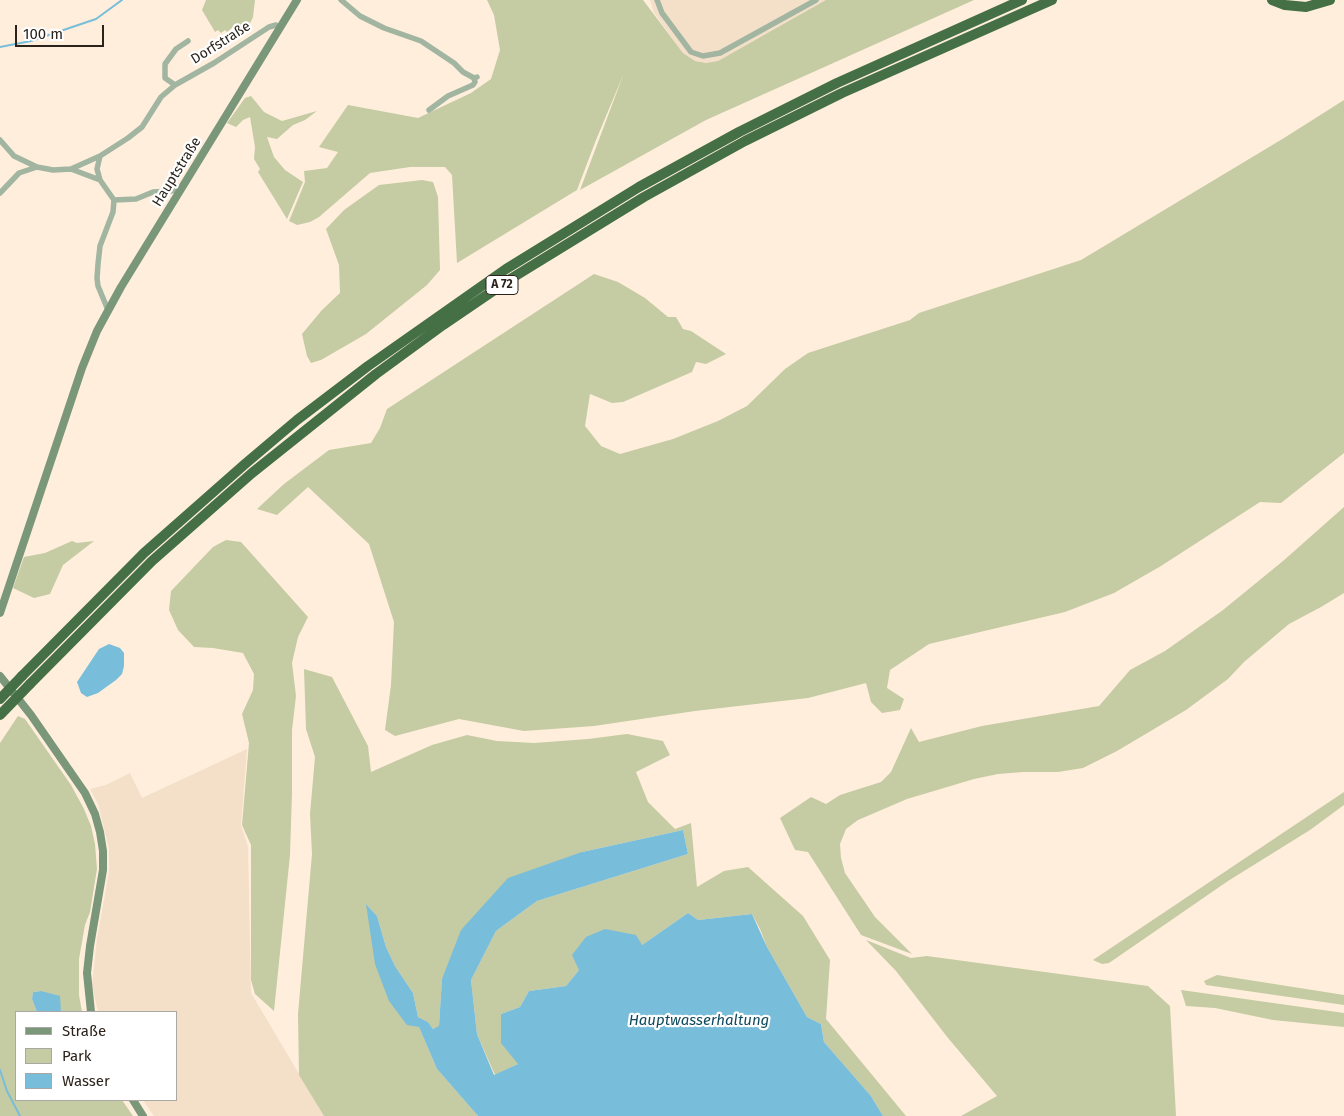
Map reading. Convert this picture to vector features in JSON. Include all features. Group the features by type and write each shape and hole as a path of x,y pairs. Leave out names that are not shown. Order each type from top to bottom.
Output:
{"highway":[{"name":"A 72","path":"0,715 26,680 138,559 245,464 297,420 368,366 506,269 638,187 739,132 837,83 1022,0"},
{"name":"A 72","path":"0,699 26,680 152,561 252,473 376,374 504,283 644,197 745,142 842,93 1052,0"},
{"path":"1272,0 1285,5 1306,6 1330,0"}],"main road":[{"name":"Hauptstraße","path":"0,613 85,360 97,330 297,0"},
{"path":"0,676 31,714 84,793 95,814 100,832 103,870 87,973 91,1011"},
{"path":"134,1101 143,1116"}],"street":[{"path":"341,0 360,16 375,24 421,41 476,78 473,85 448,96 429,110"},
{"path":"657,0 662,13 691,52 703,56 720,53 816,0"},
{"name":"Dorfstraße","path":"0,140 14,156 37,167 54,170 71,169 100,156 142,127 165,93 175,85 214,63 268,27 276,25 280,28"},
{"name":"Dorfstraße","path":"165,93 165,64 176,50 188,41"},
{"path":"165,78 175,85"},
{"path":"100,156 97,169 100,180 114,200 113,212 100,246 97,278 98,286 108,310"},
{"path":"0,193 19,173 37,167"},
{"name":"Dorfstraße","path":"71,169 100,180"},
{"path":"114,200 136,199 153,192 171,192 182,188"}],"shaded area":[{"path":"650,0 827,0 718,61 706,63 695,61 683,53 654,13"},
{"path":"247,749 241,825 248,847 251,993 324,1116 154,1116 144,1101 178,1101 178,1011 98,1011 92,985 97,939 109,872 109,848 98,804 90,789 106,785 130,773 142,798"}],"green space":[{"path":"206,0 255,0 253,17 244,36 233,27 227,32 225,30 221,33 218,30 215,32 202,10"},
{"path":"487,0 643,0 683,53 695,61 706,63 718,61 826,0 974,0 706,120 580,190 624,73 577,190 457,263 452,175 445,167 410,167 370,173 319,217 310,222 297,225 289,221 305,182 304,171 327,168 338,152 319,147 348,105 418,118 471,93 491,79 500,50 494,15"},
{"path":"251,96 264,112 282,121 317,111 305,120 293,125 277,139 267,137 274,157 285,170 303,182 287,219 258,172 260,169 254,159 255,147 250,117 243,120 236,127 227,123 245,98"},
{"path":"1344,100 1344,453 1281,503 1260,502 1161,566 1114,593 1065,612 929,644 890,670 887,688 904,699 900,710 882,713 871,702 866,683 808,698 695,711 594,726 524,731 459,719 395,736 385,730 391,685 394,622 369,544 308,487 277,515 257,509 284,484 329,450 371,443 380,428 387,409 594,274 618,282 645,298 668,317 676,317 683,329 691,331 726,354 706,364 696,362 692,372 623,402 612,403 590,394 585,426 601,446 620,454 673,439 718,421 747,406 785,369 808,353 910,320 919,313 1081,260"},
{"path":"422,180 433,182 438,197 440,270 427,285 366,334 321,360 311,363 307,356 302,334 322,310 340,293 339,265 326,229 344,210 379,185"},
{"path":"1344,507 1344,593 1289,624 1244,662 1228,679 1186,710 1117,751 1083,768 1058,772 998,774 974,779 907,799 858,820 846,829 840,844 845,873 875,917 912,954 861,935 808,852 795,850 780,818 811,797 826,804 840,795 881,782 891,772 911,728 919,742 982,726 1099,706 1130,670 1165,651 1223,610 1283,561"},
{"path":"226,540 241,542 308,617 298,637 292,663 296,696 292,730 290,855 274,1011 255,994 251,980 251,845 242,825 249,743 242,714 253,690 254,674 243,653 194,647 178,630 169,610 171,591 213,547"},
{"path":"72,541 77,543 94,541 63,565 50,594 34,598 13,588 24,557 45,553"},
{"path":"304,669 332,677 368,746 371,772 432,745 467,735 497,741 534,743 627,734 663,741 670,755 636,772 648,802 675,829 691,823 697,887 724,871 748,867 803,916 830,960 826,1019 906,1116 883,1116 871,1096 824,1042 821,1024 807,1017 767,947 752,914 698,920 688,913 642,945 579,970 566,986 529,991 520,1007 501,1014 518,1064 495,1075 477,1034 471,980 496,931 537,901 688,854 683,830 582,852 442,979 439,1027 433,1029 428,1022 418,1017 413,993 395,966 386,947 377,916 367,905 437,1069 478,1116 324,1116 299,1075 298,1014 312,854 310,814 315,757 306,729"},
{"path":"18,716 25,719 71,785 84,809 91,826 95,844 97,869 90,912 85,925 79,959 79,995 82,1011 61,1011 41,991 33,992 32,999 37,1011 15,1011 15,1101 123,1101 133,1116 0,1116 0,743"},
{"path":"1344,792 1344,805 1310,830 1228,881 1109,963 1102,964 1093,960"},
{"path":"866,940 911,958 927,956 1148,986 1170,1006 1176,1116 961,1116 997,1096 948,1038 896,971"},
{"path":"1217,975 1344,995 1344,1005 1206,985 1204,981"},
{"path":"1181,990 1344,1013 1344,1027 1273,1020 1215,1008 1186,1006"}],"water":[{"path":"109,644 120,648 124,653 122,674 98,693 87,697 81,693 77,682 99,649"},
{"name":"Hauptwasserhaltung","path":"683,830 688,854 537,901 496,931 471,980 477,1034 494,1075 518,1064 501,1043 501,1014 520,1007 529,991 566,986 579,970 572,955 586,937 605,929 636,935 642,945 688,913 698,920 752,914 767,947 807,1017 821,1024 824,1042 871,1096 883,1116 478,1116 437,1069 419,1027 407,1025 389,1001 375,964 366,904 377,916 386,947 395,966 413,993 418,1017 428,1022 433,1029 439,1026 442,979 461,930 508,878 582,852"},
{"path":"41,991 60,996 61,1011 37,1011 32,999 33,992"}],"waterway":[{"path":"0,47 31,41 96,19 122,0"},
{"path":"0,1070 7,1091 20,1116"}]}
